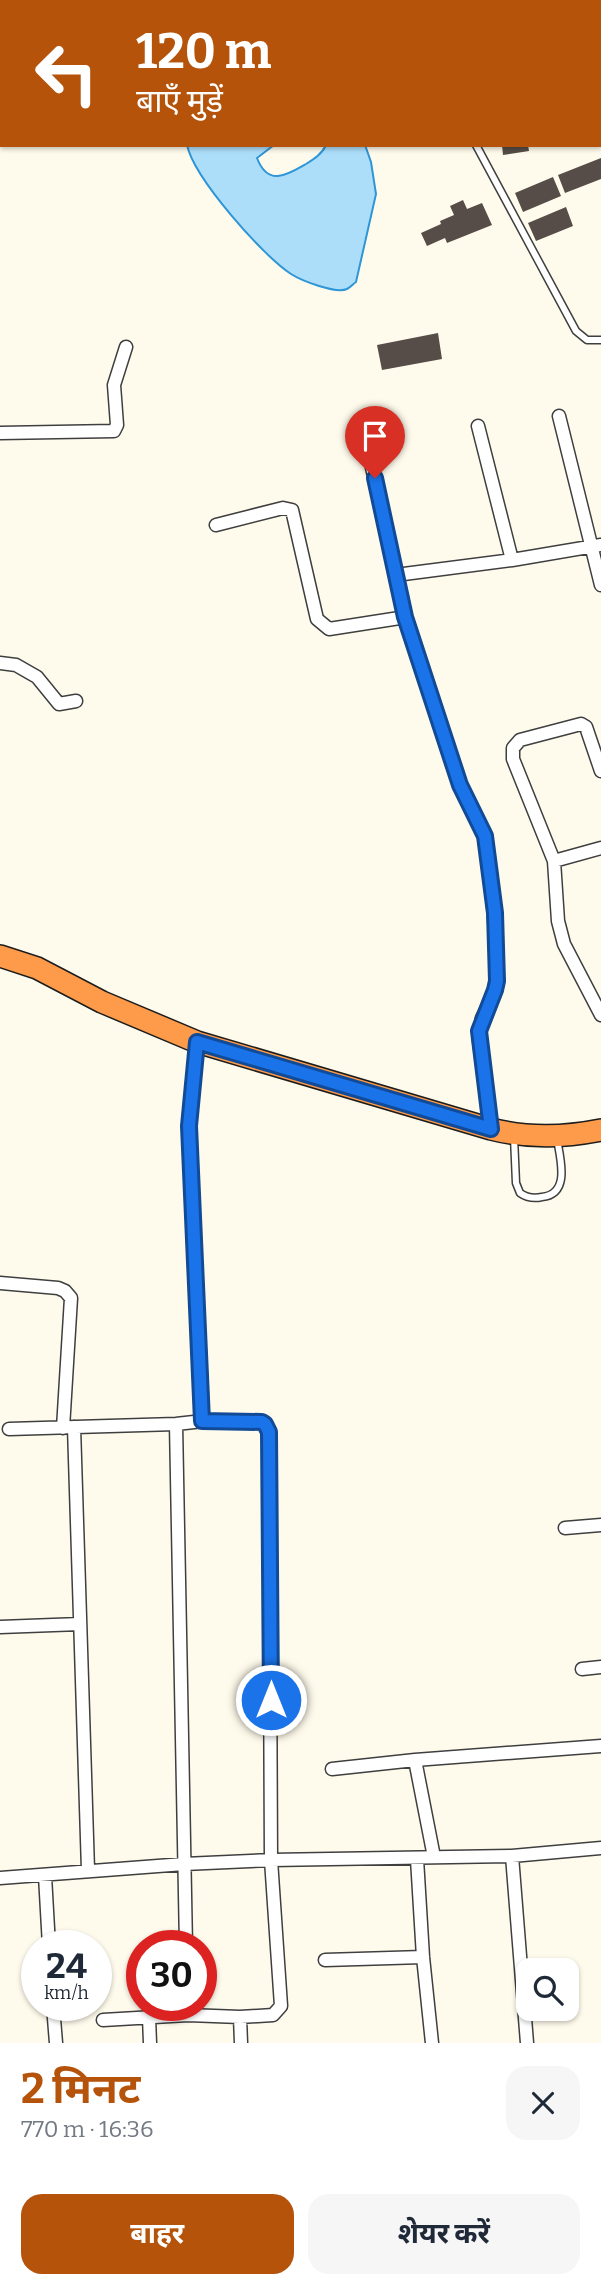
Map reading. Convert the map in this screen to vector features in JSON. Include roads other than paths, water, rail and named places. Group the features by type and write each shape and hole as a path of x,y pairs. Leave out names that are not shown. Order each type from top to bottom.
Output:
{"highway":[{"path":"0,956 37,968 102,1002 197,1042 491,1129 514,1135 597,1131"}],"street":[{"path":"0,433 114,431 117,425 114,385 126,348"},
{"path":"559,416 597,547 601,585"},
{"path":"478,426 512,560"},
{"path":"369,454 405,617 460,785 485,836 495,913 497,981 482,1018 479,1040 491,1129"},
{"path":"216,525 282,508 292,510 320,623 329,629 405,617"},
{"path":"396,575 597,547"},
{"path":"0,663 16,665 37,677 59,704 76,701"},
{"path":"601,771 586,727 581,724 520,740 513,748 513,759 554,861 558,921 564,944 601,1015"},
{"path":"554,861 601,848"},
{"path":"197,1042 189,1126 202,1421"},
{"path":"0,1283 58,1288 71,1298 68,1427 80,1624 88,1870"},
{"path":"9,1429 202,1421 262,1422 269,1432 271,1860 281,2006 273,2015 240,2017 217,2014"},
{"path":"176,1424 186,1930"},
{"path":"565,1528 601,1525"},
{"path":"0,1627 80,1624"},
{"path":"582,1669 601,1667"},
{"path":"332,1769 601,1746"},
{"path":"415,1760 434,1857"},
{"path":"0,1878 184,1864 512,1856 601,1848"},
{"path":"512,1856 527,2043"},
{"path":"417,1858 432,2043"},
{"path":"45,1876 48,1930"},
{"path":"325,1960 423,1957"},
{"path":"240,2017 241,2043"},
{"path":"54,2021 55,2043"},
{"path":"149,2021 150,2043"}],"lane":[{"path":"477,147 576,331 587,340 601,340"},
{"path":"514,1135 516,1183 520,1193 531,1198 549,1196 556,1192 561,1184 557,1135"}],"water":[{"path":"188,147 271,147 257,158 267,173 278,176 292,172 309,162 325,147 366,147 376,194 356,282 347,289 327,288 296,277 279,265 231,215 192,159"}]}
